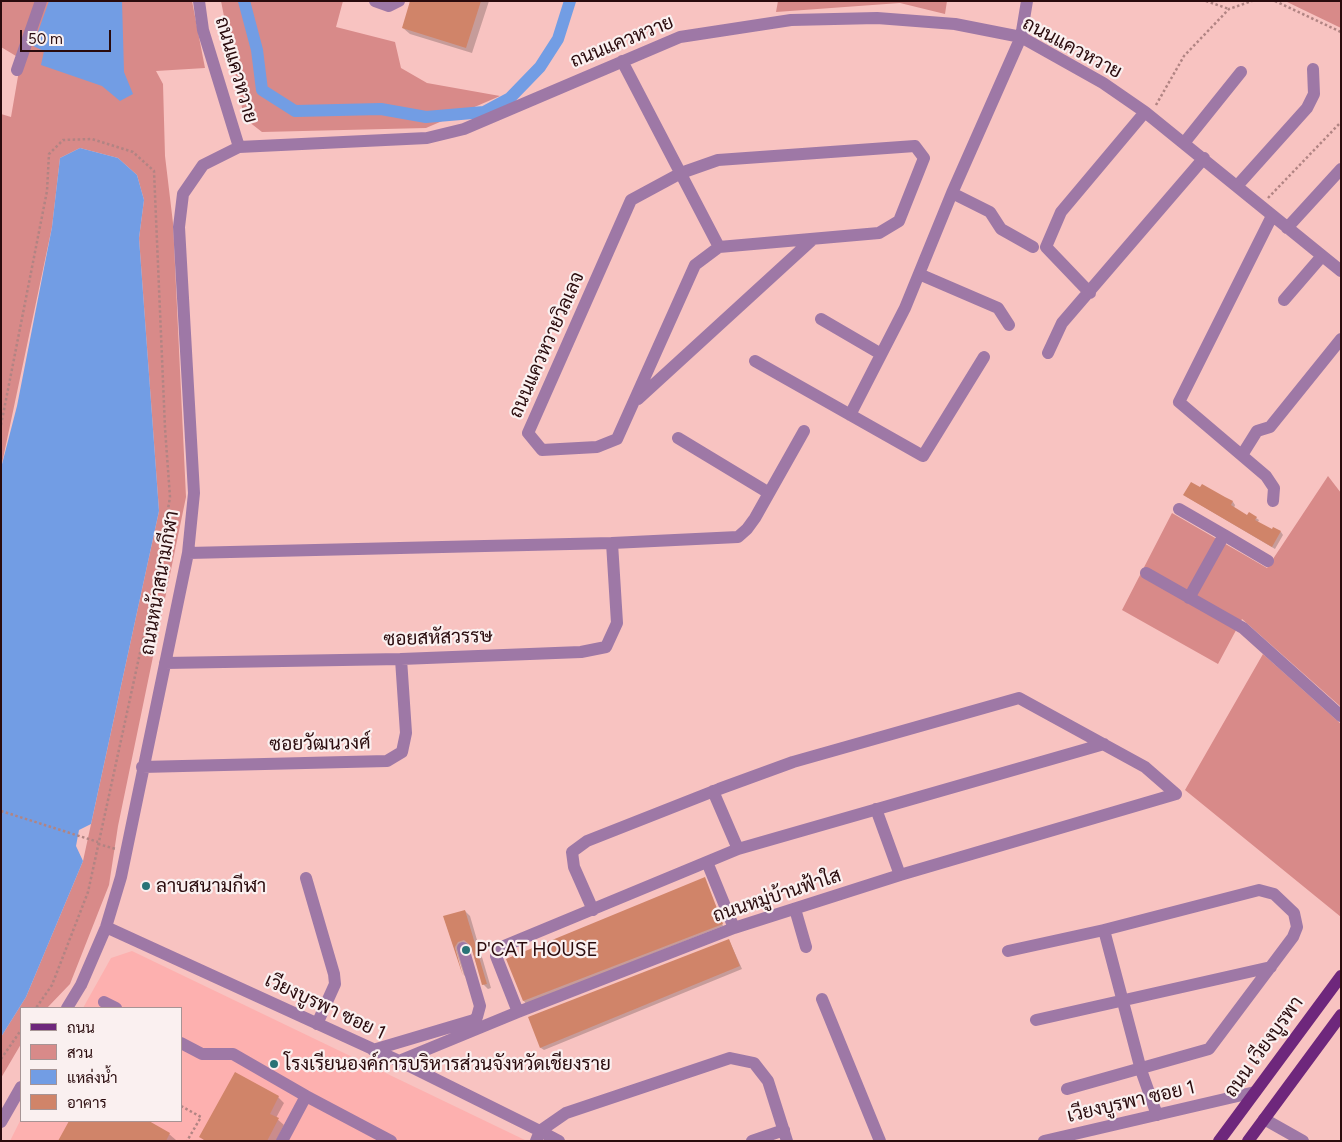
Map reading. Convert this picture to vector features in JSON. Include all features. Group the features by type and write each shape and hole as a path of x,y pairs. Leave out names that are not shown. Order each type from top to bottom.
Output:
{"main road":[{"name":"ถนน เวียงบูรพา","path":"1219,1141 1341,976"},
{"path":"1248,1141 1341,1015"}],"street":[{"path":"17,70 41,1"},
{"name":"ถนนแควหวาย","path":"199,1 203,30 239,147 427,138 464,129 680,37 791,20 877,18 955,24 1021,37 1103,83 1147,114 1341,270"},
{"path":"375,1 389,6 399,1"},
{"path":"850,415 919,274 952,193 1021,37 1027,1"},
{"path":"622,61 719,247"},
{"path":"1237,186 1307,108 1314,94 1313,70"},
{"path":"1184,143 1241,72"},
{"path":"1090,293 1046,247 1061,212 1147,114"},
{"name":"ถนนแควหวายวิลเลจ","path":"915,146 924,158 899,221 880,234 719,247 696,265 617,439 596,447 542,450 528,433 631,200 681,173 718,160 915,146"},
{"name":"ถนนหน้าสนามกีฬา","path":"68,1007 81,984 106,927 126,852 142,767 188,553 194,494 179,227 183,194 203,165 239,147"},
{"path":"1048,353 1062,323 1090,293 1204,158"},
{"path":"1287,228 1341,169"},
{"path":"952,193 990,212 1001,229 1033,247"},
{"path":"1272,216 1179,402 1266,476 1274,488 1273,500"},
{"name":"ถนนแควหวายวิลเลจ","path":"633,404 813,239"},
{"path":"1284,300 1322,256"},
{"path":"919,274 998,308 1009,326"},
{"path":"821,319 881,354"},
{"path":"1242,455 1257,431 1270,427 1341,339"},
{"path":"755,361 923,456 984,357"},
{"path":"188,553 612,543 738,537 747,530 804,431"},
{"path":"678,438 769,493"},
{"path":"1179,509 1268,560"},
{"path":"1189,598 1224,535"},
{"name":"ซอยสหัสวรรษ","path":"165,662 401,659 582,652 606,648 617,623 612,543"},
{"path":"1146,573 1243,628 1341,716"},
{"name":"ซอยวัฒนวงศ์","path":"142,767 388,761 402,752 406,733 401,659"},
{"path":"593,910 574,867 572,852 587,841 713,791 793,762 1019,698 1104,744"},
{"path":"518,1012 496,956 504,946 738,849 1104,744"},
{"name":"ถนนหมู่บ้านฟ้าใส","path":"399,1061 518,1012 734,928 900,875 1176,794 1145,767 1104,744"},
{"path":"713,791 738,849"},
{"path":"876,809 900,875"},
{"path":"707,862 734,928"},
{"path":"306,878 335,984 317,1024"},
{"path":"1008,952 1264,890 1274,894 1294,913 1297,920 1297,927 1292,937 1208,1049 1067,1090"},
{"path":"795,909 806,947"},
{"name":"เวียงบูรพา ซอย 1","path":"106,927 399,1061 538,1136 559,1141"},
{"path":"1104,930 1141,1070 1157,1115"},
{"path":"373,1050 474,1020 477,1017 480,1006 463,948"},
{"path":"1036,1020 1122,999 1271,967"},
{"path":"822,999 880,1141"},
{"path":"182,1044 202,1054 233,1054 306,1096 391,1141"},
{"path":"538,1136 566,1113 730,1058 754,1063 768,1081 786,1135 752,1141"},
{"path":"1,1122 20,1089"},
{"name":"เวียงบูรพา ซอย 1","path":"1044,1141 1255,1092"},
{"path":"282,1141 306,1096"},
{"path":"1264,1119 1303,1141"}],"path":[{"path":"1206,1 1229,9"},
{"path":"1147,114 1184,56 1229,9 1252,1"},
{"path":"1274,1 1341,32"},
{"path":"1260,206 1341,122"},
{"path":"1,424 47,191 49,154 63,140 92,139 133,152 154,171 165,428 170,497 158,570 88,892 52,985 37,1007"},
{"path":"1,811 126,852"},
{"path":"1,1059 20,1031"},
{"path":"182,1107 201,1117 187,1141"}],"shaded area":[{"name":"โรงเรียนองค์การบริหารส่วนจังหวัดเชียงราย","path":"132,951 527,1141 10,1141 20,1121 182,1122 182,1007 84,1007 111,958"}],"green space":[{"path":"1,1 192,1 205,68 156,71 163,84 165,156 173,223 186,497 118,826 109,885 70,984 48,1007 20,1007 20,1046 1,1078 1,1037 26,997 83,861 159,511 139,238 144,200 137,175 118,158 80,148 60,158 52,227 1,468 1,114 11,117 21,59 1,47"},
{"path":"221,1 343,1 336,27 395,42 401,68 427,83 500,96 426,128 262,132 244,118"},
{"path":"778,1 947,1 945,14 900,3 776,12"},
{"path":"1285,1 1341,1 1341,28"},
{"path":"1328,476 1341,493 1341,707 1242,619 1218,664 1122,610 1172,513 1267,568"},
{"path":"1263,654 1341,724 1341,917 1185,790"}],"water":[{"path":"49,1 122,1 124,72 133,94 120,101 102,86 41,65 44,51 33,46"},
{"path":"80,148 118,158 137,175 144,200 139,238 159,511 91,824 79,830 76,846 83,861 26,997 1,1037 1,468 17,406 52,227 60,158"}],"building":[{"path":"410,1 481,1 466,48 402,28"},
{"path":"1191,482 1200,487 1202,484 1233,501 1231,505 1247,515 1249,512 1257,517 1255,520 1272,529 1273,527 1281,531 1272,547 1183,495"},
{"path":"705,877 723,924 523,1001 506,959"},
{"path":"465,910 487,984 482,985 471,946 464,940 458,942 455,947 463,976 443,916"},
{"path":"729,939 740,966 540,1048 528,1017"},
{"path":"235,1072 279,1096 270,1114 279,1118 267,1141 206,1141 199,1137"},
{"path":"68,1122 151,1122 170,1133 166,1141 58,1141"}],"waterway":[{"path":"244,1 257,50 262,90 295,111 381,109 426,117 484,112 510,98 540,67 558,39 570,1"}],"place":[{"name":"ลาบสนามกีฬา","path":"146,886"},
{"name":"P'CAT HOUSE","path":"466,950"},
{"name":"โรงเรียนองค์การบริหารส่วนจังหวัดเชียงราย","path":"274,1064"}]}
